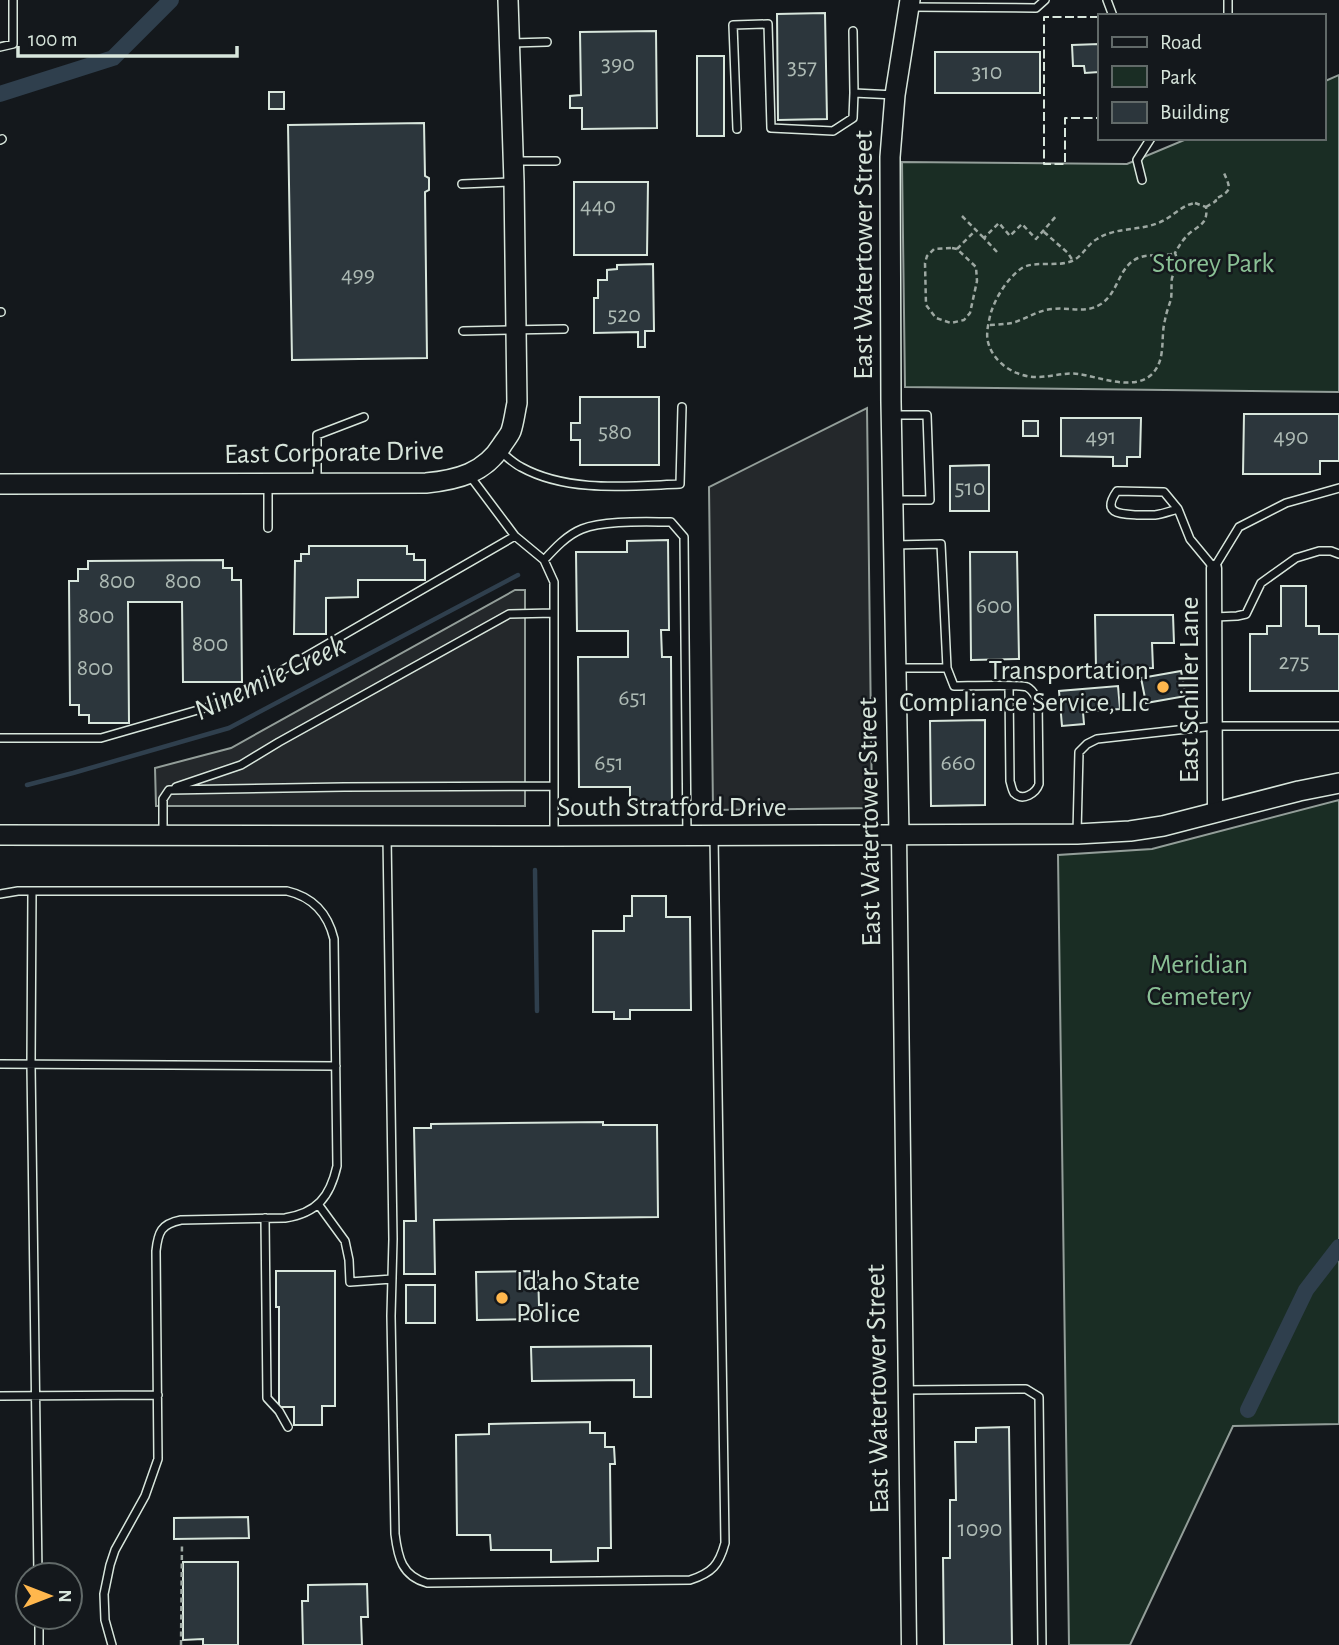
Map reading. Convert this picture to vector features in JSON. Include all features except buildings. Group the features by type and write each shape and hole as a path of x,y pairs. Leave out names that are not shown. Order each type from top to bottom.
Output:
{"street":[{"name":"East Corporate Drive","path":"0,484 426,483 469,475 488,462 511,431 517,403 508,0"},
{"name":"East Watertower Street","path":"909,3 895,95 889,197 909,1645"},
{"name":"East Schiller Lane","path":"1214,568 1215,812"},
{"name":"South Stratford Drive","path":"0,835 1077,834 1163,826 1339,783"}],"lane":[{"path":"0,47 13,44 13,0"},
{"path":"909,3 1036,8 1045,0"},
{"path":"737,129 733,25 768,24 771,128 832,131 853,118 852,31"},
{"path":"509,43 547,43"},
{"path":"854,93 895,95"},
{"path":"1142,180 1138,160 1150,140"},
{"path":"513,162 556,161"},
{"path":"462,184 514,182"},
{"path":"463,331 564,329"},
{"path":"499,450 520,467 530,471 549,478 594,487 680,484 681,407"},
{"path":"892,415 927,415 930,500 893,500"},
{"path":"317,483 317,435 364,417"},
{"path":"469,475 515,536 544,559 554,582 554,836"},
{"path":"268,483 268,528"},
{"path":"1178,509 1154,515 1118,514 1111,504 1117,491 1164,492 1178,509 1190,539 1214,568 1238,527 1286,503 1339,488"},
{"path":"544,559 561,542 583,528 614,523 671,522 684,537 687,836"},
{"path":"0,738 101,738 229,701 515,536"},
{"path":"894,545 941,544 947,668 954,687 1009,687 1026,687 1038,701 1039,784 1030,796 1019,796 1013,791 1010,781 1009,687"},
{"path":"1214,617 1246,614 1261,583 1296,558 1319,551 1339,554"},
{"path":"163,836 163,799 169,790 241,765 509,614 554,613"},
{"path":"896,668 947,668"},
{"path":"1077,834 1079,752 1097,739 1214,726 1339,726"},
{"path":"169,790 554,786"},
{"path":"387,836 395,1534 401,1565 419,1581 428,1583 690,1580 703,1576 714,1568 722,1556 725,1543 714,835"},
{"path":"0,894 18,891 287,891 297,893 317,905 331,926 334,939 337,1166 334,1181 327,1194 308,1212 297,1216 181,1220 170,1222 161,1229 158,1238 158,1459 145,1496 115,1550 106,1581 105,1620 112,1645"},
{"path":"32,891 31,1065 38,1561"},
{"path":"0,1064 336,1066"},
{"path":"318,1204 345,1241 349,1260 349,1282 392,1279"},
{"path":"265,1218 267,1398 288,1427"},
{"path":"906,1390 1026,1389 1039,1397 1042,1645"},
{"path":"0,1396 158,1395"}],"path":[{"path":"1206,207 1228,191 1229,185 1224,173"},
{"path":"1175,253 1177,262 1172,278 1171,300 1164,321 1162,354 1153,373 1144,380 1115,381 1077,374 1025,376 1003,366 996,358 988,341 988,325 1000,292 1020,270 1030,265 1073,261 1095,240 1107,233 1148,227 1170,218 1188,204 1195,203 1206,207"},
{"path":"988,325 1012,323 1052,309 1080,311 1102,303 1110,295 1124,270 1135,259 1175,253 1185,238 1202,225 1206,218 1206,207"},
{"path":"984,238 999,223 1010,236 1022,224 1036,239 1057,215"},
{"path":"962,216 997,252"},
{"path":"957,249 976,267 977,281 970,313 964,320 951,323 936,318 926,305 925,263 927,256 934,249 957,249 975,230"},
{"path":"1044,232 1068,253 1073,261"},
{"path":"181,1645 182,1543"}],"green space":[{"name":"Storey Park","path":"1339,75 1339,392 905,387 902,162 1127,164 1184,140 1325,140 1325,81"},
{"name":"Meridian Cemetery","path":"1339,800 1339,1424 1233,1426 1130,1645 1069,1645 1058,855 1152,849"}],"shaded area":[{"path":"867,408 872,808 713,810 709,487"},
{"path":"515,590 525,590 525,806 156,806 155,768 231,748"}],"waterway":[{"path":"0,94 113,58 171,0"},
{"name":"Ninemile Creek","path":"27,785 229,728 518,575"},
{"path":"535,870 537,1011"},
{"path":"1248,1410 1306,1290 1339,1247"}],"fence":[{"path":"1098,17 1044,17 1044,164 1065,164 1065,118 1098,118"}],"place":[{"name":"Transportation Compliance Service, Llc","path":"1163,687"},
{"name":"Idaho State Police","path":"502,1298"}]}
